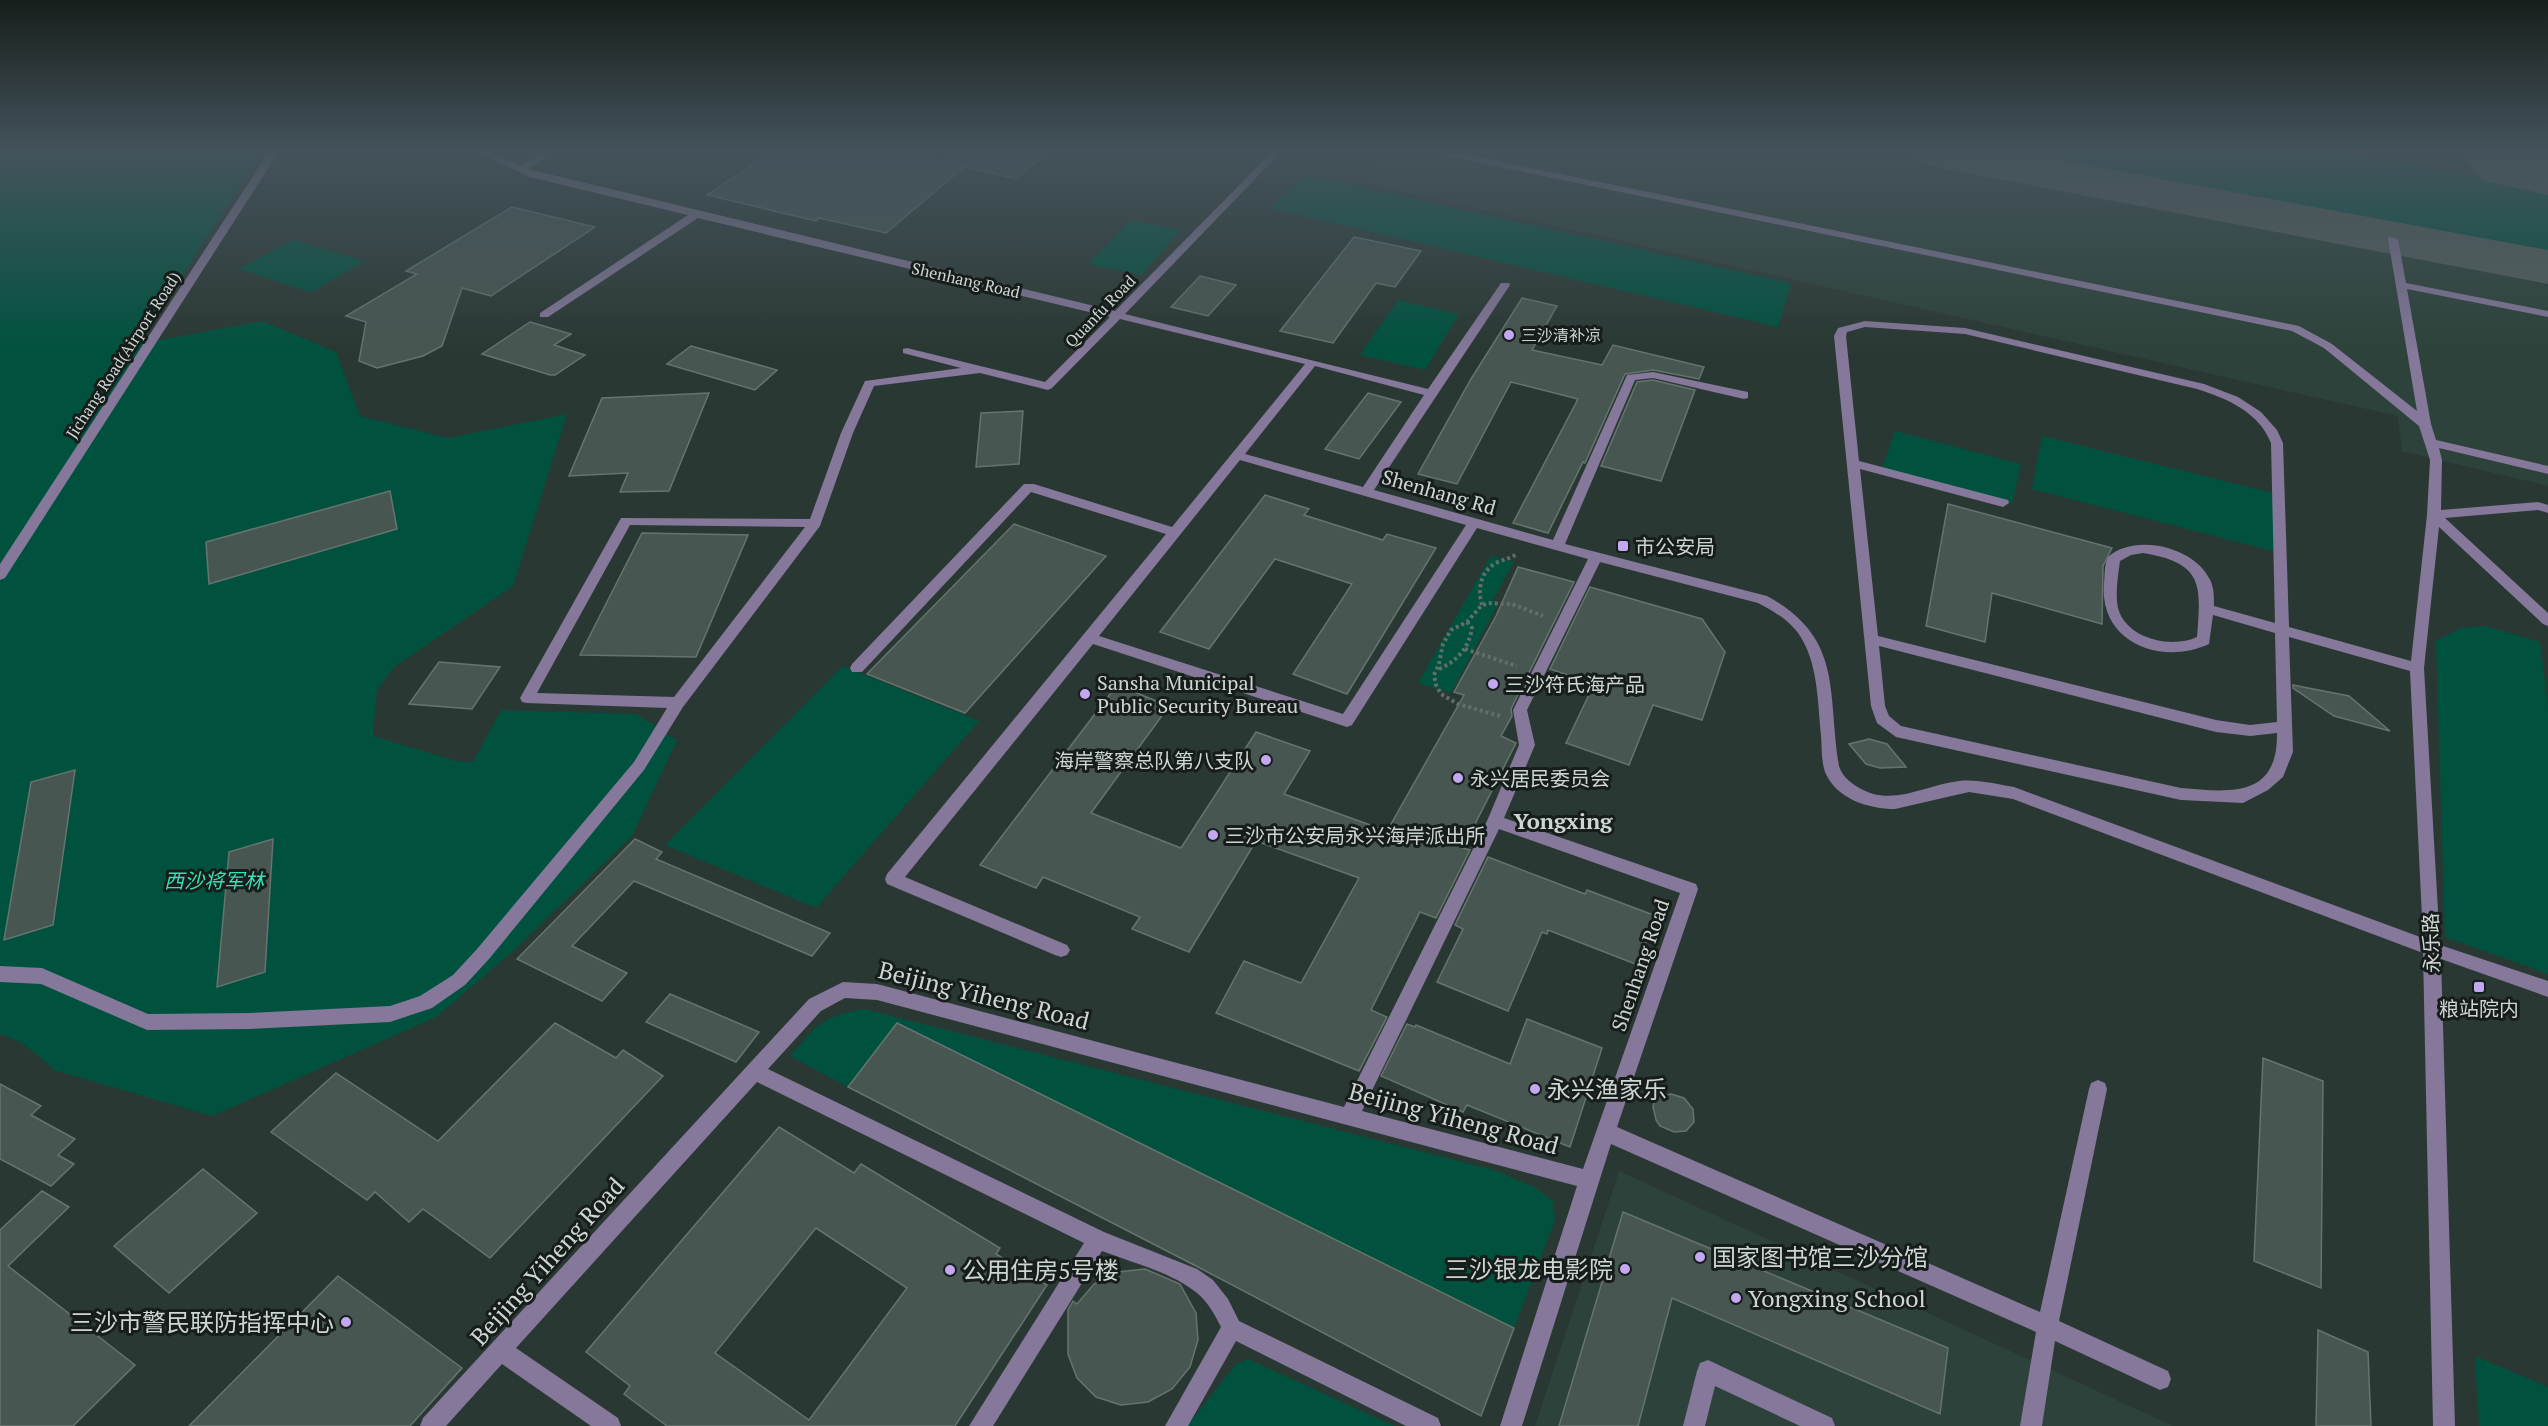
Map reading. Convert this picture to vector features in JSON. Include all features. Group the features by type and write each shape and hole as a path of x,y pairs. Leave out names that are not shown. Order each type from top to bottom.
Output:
{"street":[{"name":"Jichang Road(Airport Road)","path":"0,575 230,220"},
{"path":"544,315 687,220"},
{"name":"Shenhang Road","path":"718,220 1312,362"},
{"name":"Quanfu Road","path":"906,351 1048,387 1211,220"},
{"path":"1769,220 2295,328 2328,346 2425,424"},
{"name":"永乐路","path":"2393,239 2425,424 2436,460 2434,515 2417,668 2432,950 2444,1426"},
{"name":"Shenhang Rd","path":"1505,285 1366,492 1596,557 1762,599 1782,608 1796,619 1812,641 1819,663 1834,774 1853,793 1872,801 1901,802 1968,786 2014,793 2432,950 2548,989"},
{"path":"2401,285 2548,314"},
{"path":"1865,324 1965,331 2220,392 2233,398 2268,425 2275,435 2281,630 2284,752 2277,773 2262,786 2243,797 2181,794 1896,731 1882,719 1878,706 1840,336 1842,330 1865,324"},
{"path":"1061,950 892,879 1176,533 1312,362 1431,393"},
{"path":"0,974 42,976 147,1022 250,1021 390,1014 426,1002 459,980 483,954 639,766 678,703 815,524 847,433 869,383 981,369"},
{"path":"1557,546 1631,377 1653,375 1744,395"},
{"path":"2431,443 2548,470"},
{"path":"1238,456 1366,492"},
{"path":"1853,463 2003,503"},
{"path":"858,668 1029,487 1176,533"},
{"path":"2434,515 2538,506 2548,509"},
{"path":"2434,515 2548,621"},
{"path":"678,703 527,698 626,521 815,524"},
{"path":"1090,638 1347,721 1474,522"},
{"path":"2143,549 2173,556 2187,563 2204,581 2205,608 2204,640 2196,646 2168,647 2137,637 2115,618 2111,608 2113,560 2119,554 2143,549"},
{"path":"1350,1117 1495,821 1527,745 1526,734 1519,722 1520,710 1596,557"},
{"path":"2205,608 2417,668"},
{"path":"1871,639 2216,726 2240,731 2261,731 2284,726"},
{"name":"Shenhang Road","path":"1495,821 1690,889 1589,1180 1511,1426"},
{"name":"Beijing Yiheng Road","path":"431,1426 815,1005 843,990 877,992 1589,1180"},
{"path":"755,1072 1098,1239 1190,1276 1206,1287 1221,1306 1232,1328 1430,1426"},
{"path":"2031,1426 2047,1326 2098,1089"},
{"path":"1606,1132 2160,1378"},
{"path":"987,1424 1098,1239"},
{"path":"1176,1426 1232,1328"},
{"path":"501,1350 610,1426"},
{"path":"1694,1426 1708,1371 1824,1426"}],"path":[{"path":"1482,605 1479,587 1484,574 1496,563 1519,553 1530,538"},
{"path":"1519,722 1447,699 1439,694 1434,682 1443,645 1456,625 1467,622 1482,605 1496,601 1564,622"},
{"path":"1438,670 1452,665 1465,649 1471,639 1472,628 1467,622"},
{"path":"1465,649 1538,673"}],"shaded area":[{"path":"1527,220 2548,220 2548,486 2402,451 2398,416"},
{"name":"Yongxing School","path":"1619,1171 2173,1426 1535,1426"}],"green space":[{"name":"西沙将军林","path":"0,220 218,220 138,344 262,321 336,352 360,416 448,438 567,414 513,586 394,667 377,690 373,736 456,761 473,762 501,710 636,714 677,740 632,836 512,952 436,1017 212,1116 54,1070 23,1044 0,1034"},
{"path":"1131,220 1181,230 1141,275 1088,264"},
{"path":"1319,220 1507,220 1791,283 1778,327"},
{"path":"2366,220 2548,220 2548,253"},
{"path":"293,240 365,261 311,292 238,269"},
{"path":"1398,300 1459,314 1425,370 1360,355"},
{"path":"1895,431 2021,464 2012,504 1882,468"},
{"path":"2042,436 2273,493 2273,551 2032,489"},
{"path":"1491,556 1514,562 1493,599 1497,606 1451,693 1418,683"},
{"path":"2485,626 2540,642 2548,707 2548,974 2445,937 2436,641 2461,628"},
{"path":"843,666 979,721 816,908 665,845"},
{"path":"864,1009 1494,1170 1534,1187 1553,1201 1555,1220 1514,1328 898,1023 848,1087 790,1056 821,1024 838,1015"},
{"path":"2475,1356 2548,1387 2548,1426 2479,1426"},
{"path":"1248,1359 1394,1426 1187,1426 1236,1364"}],"building":[{"path":"491,220 564,220 595,227 491,296 462,288 442,346 423,356 377,368 359,361 366,322 346,316 417,274 406,271"},
{"path":"826,220 902,220 886,233"},
{"path":"1354,237 1421,251 1395,287 1376,283 1333,343 1280,331"},
{"path":"1200,276 1236,285 1208,316 1171,307"},
{"path":"1522,298 1557,306 1532,350 1602,365 1613,345 1704,367 1699,379 1653,370 1625,374 1585,463 1583,462 1548,533 1513,523 1578,399 1511,382 1457,484 1418,474 1471,379"},
{"path":"530,322 571,334 554,345 585,355 555,375 550,375 482,354"},
{"path":"691,346 777,370 755,390 667,364"},
{"path":"1653,380 1695,390 1661,481 1601,466 1637,382"},
{"path":"709,393 669,491 620,492 628,473 569,476 602,398"},
{"path":"1368,393 1401,402 1359,459 1325,449"},
{"path":"1023,411 1019,464 976,467 981,413"},
{"path":"390,491 397,529 209,584 206,542"},
{"path":"1265,495 1309,509 1304,515 1383,540 1387,534 1436,548 1347,694 1293,674 1352,584 1275,559 1209,649 1160,632"},
{"path":"1948,504 2112,548 2103,566 2102,624 1992,593 1985,642 1926,626"},
{"path":"1014,524 1106,556 965,713 867,674"},
{"path":"642,533 748,535 696,657 580,655"},
{"path":"1518,567 1574,582 1511,709 1512,716 1501,736 1516,743 1463,848 1470,850 1436,918 1420,912 1371,1010 1387,1017 1359,1071 1216,1013 1244,961 1301,983 1359,878 1256,841 1189,952 1132,929 1140,917 1043,877 1036,888 980,865 1117,685 1169,706 1091,813 1181,848 1256,732 1310,751 1284,794 1387,831 1464,695 1454,692 1496,616"},
{"path":"1590,587 1702,619 1725,652 1702,720 1653,705 1629,765 1566,743 1594,684 1550,669"},
{"path":"439,662 500,667 472,709 409,704"},
{"path":"2293,685 2349,696 2390,731 2334,716 2293,688"},
{"path":"1869,739 1887,744 1906,767 1880,768 1866,764 1849,744"},
{"path":"75,770 53,925 4,940 31,782"},
{"path":"273,839 265,972 217,987 229,852"},
{"path":"635,839 662,852 656,859 830,933 812,956 634,881 572,946 627,973 602,1001 517,959"},
{"path":"1488,857 1585,894 1587,890 1656,916 1638,965 1548,930 1547,934 1542,932 1508,1011 1437,982 1463,929 1455,925"},
{"path":"670,994 759,1032 736,1062 646,1022"},
{"name":"永兴渔家乐","path":"1527,1019 1602,1048 1570,1147 1467,1105 1463,1112 1381,1076 1407,1024 1415,1027 1416,1025 1510,1064"},
{"path":"555,1023 616,1058 623,1050 663,1076 490,1258 423,1209 409,1222 375,1192 367,1200 271,1132 336,1073 438,1141"},
{"path":"897,1023 1514,1328 1481,1416 848,1087"},
{"path":"2263,1058 2323,1081 2321,1288 2254,1261"},
{"path":"0,1084 41,1106 31,1115 75,1139 58,1155 74,1164 51,1186 0,1159"},
{"path":"1671,1094 1684,1098 1693,1109 1694,1122 1686,1131 1674,1132 1660,1126 1656,1120 1654,1102 1658,1097"},
{"name":"公用住房5号楼","path":"779,1127 854,1173 861,1164 1000,1248 996,1254 1047,1285 955,1426 667,1426 624,1394 630,1386 586,1352","holes":["816,1228 907,1288 809,1420 715,1353"]},
{"path":"203,1169 257,1213 169,1293 114,1246"},
{"path":"42,1191 69,1207 8,1266 135,1365 73,1426 0,1426 0,1230"},
{"path":"1623,1212 1948,1348 1940,1414 1672,1298 1638,1426 1559,1426"},
{"path":"1145,1269 1180,1284 1196,1313 1198,1340 1190,1367 1172,1389 1148,1402 1121,1405 1096,1397 1077,1378 1068,1354 1068,1310 1073,1301 1077,1304 1094,1284 1117,1272"},
{"name":"三沙市警民联防指挥中心","path":"338,1276 462,1368 410,1426 189,1426"},
{"path":"2318,1330 2368,1352 2371,1426 2316,1426"}],"taxiway":[{"path":"2295,220 2548,267"}],"place":[{"name":"三沙清补凉","path":"1509,335"},
{"name":"市公安局","path":"1623,546"},
{"name":"三沙符氏海产品","path":"1493,684"},
{"name":"Sansha Municipal Public Security Bureau","path":"1085,694"},
{"name":"海岸警察总队第八支队","path":"1266,760"},
{"name":"永兴居民委员会","path":"1458,778"},
{"name":"三沙市公安局永兴海岸派出所","path":"1213,835"},
{"name":"粮站院内","path":"2479,987"},
{"name":"永兴渔家乐","path":"1535,1089"},
{"name":"国家图书馆三沙分馆","path":"1700,1257"},
{"name":"三沙银龙电影院","path":"1625,1269"},
{"name":"公用住房5号楼","path":"950,1270"},
{"name":"Yongxing School","path":"1736,1298"},
{"name":"三沙市警民联防指挥中心","path":"346,1322"}],"district":[{"name":"Yongxing","path":"1563,820"}]}
